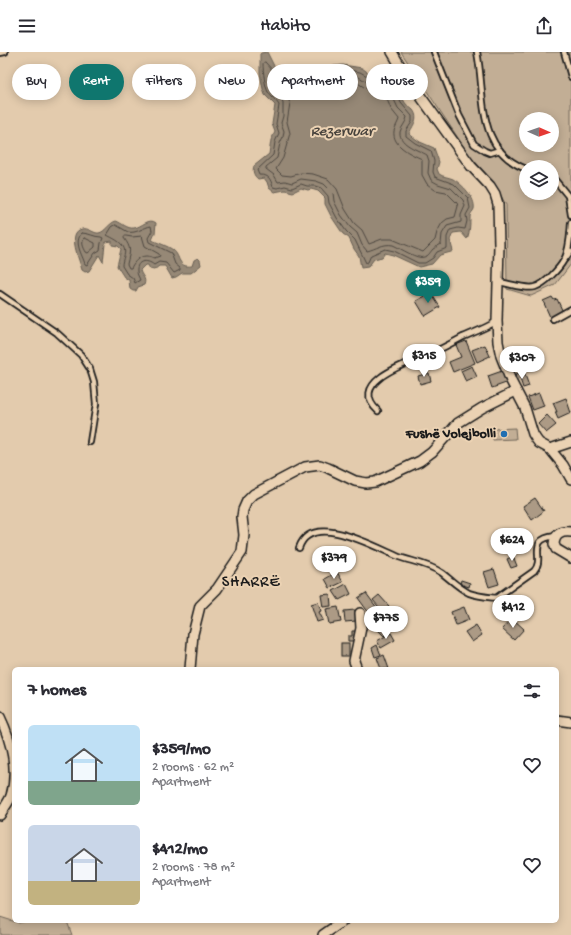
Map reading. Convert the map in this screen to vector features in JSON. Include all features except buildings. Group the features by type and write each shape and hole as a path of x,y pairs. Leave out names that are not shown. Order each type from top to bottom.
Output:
{"street":[{"path":"392,52 408,79 467,161 490,186 498,201 498,282 496,321 500,356 516,392 526,408 536,439 539,443 550,449 563,465 571,479"},
{"path":"190,667 193,634 200,606 217,589 242,552 242,517 247,501 254,494 305,467 312,465 320,465 366,483 375,482 411,467 432,452 458,423 482,408 516,392"},
{"path":"550,449 571,442"},
{"path":"571,532 560,533 556,536 554,544 556,549 571,558"},
{"path":"356,667 354,661 361,628 360,613"},
{"path":"0,717 10,744 12,755"},
{"path":"559,720 571,722"},
{"path":"0,815 11,797 12,792"},
{"path":"323,935 340,923"}],"lane":[{"path":"0,53 5,52"},
{"path":"434,52 459,115 474,144 490,153 500,150"},
{"path":"477,52 480,66 486,125 495,146 515,165 519,166"},
{"path":"564,52 571,77"},
{"path":"559,185 568,196 571,215"},
{"path":"564,260 570,240 571,223"},
{"path":"498,282 535,288 549,279 571,251"},
{"path":"0,294 57,334 81,355 90,369 94,382 96,404 90,442"},
{"path":"553,319 571,309"},
{"path":"378,411 370,401 370,395 371,389 381,376 390,370 429,354 496,321"},
{"path":"299,548 301,541 305,537 317,531 325,530 347,535 400,557 420,562 442,573 469,593 496,598 534,571 538,565 538,550 540,543 542,540 556,536"}],"shaded area":[{"path":"401,52 571,52 571,264 555,285 531,296 507,289 506,205 494,183 470,156 428,93 428,64 409,64"},
{"name":"Fushë Volejbolli","path":"515,428 516,439 493,440 493,429"},
{"path":"0,917 12,921 12,923 67,923 72,935 0,935"}],"water":[{"name":"Rezervuar","path":"267,52 273,64 267,64 267,97 263,89 260,73 261,53"},
{"name":"Rezervuar","path":"358,67 362,68 366,71 366,100 404,100 413,110 416,116 415,122 409,134 420,142 434,148 439,162 437,169 439,174 457,181 471,196 474,209 470,216 467,239 461,232 453,233 450,240 453,251 440,255 432,264 419,267 385,253 382,257 374,259 368,267 361,268 359,256 349,238 343,234 331,216 325,204 325,198 318,191 301,188 293,192 285,190 274,192 269,188 264,178 258,179 254,175 254,166 269,154 271,140 275,132 272,124 275,105 270,100 358,100"},
{"path":"116,221 127,227 134,228 153,221 156,223 155,233 152,240 173,250 184,265 192,266 194,260 198,258 201,265 191,273 182,273 172,278 165,266 159,266 154,270 150,269 148,265 145,265 140,270 145,283 144,285 138,287 136,291 133,291 130,289 129,280 124,277 117,266 121,249 118,246 112,245 112,241 106,242 105,244 103,262 99,255 89,271 85,272 82,270 75,247 74,241 77,231 84,229 99,233"}],"place":[{"name":"Fushë Volejbolli","path":"504,434"}],"district":[{"name":"SHARRË","path":"251,583"}]}
